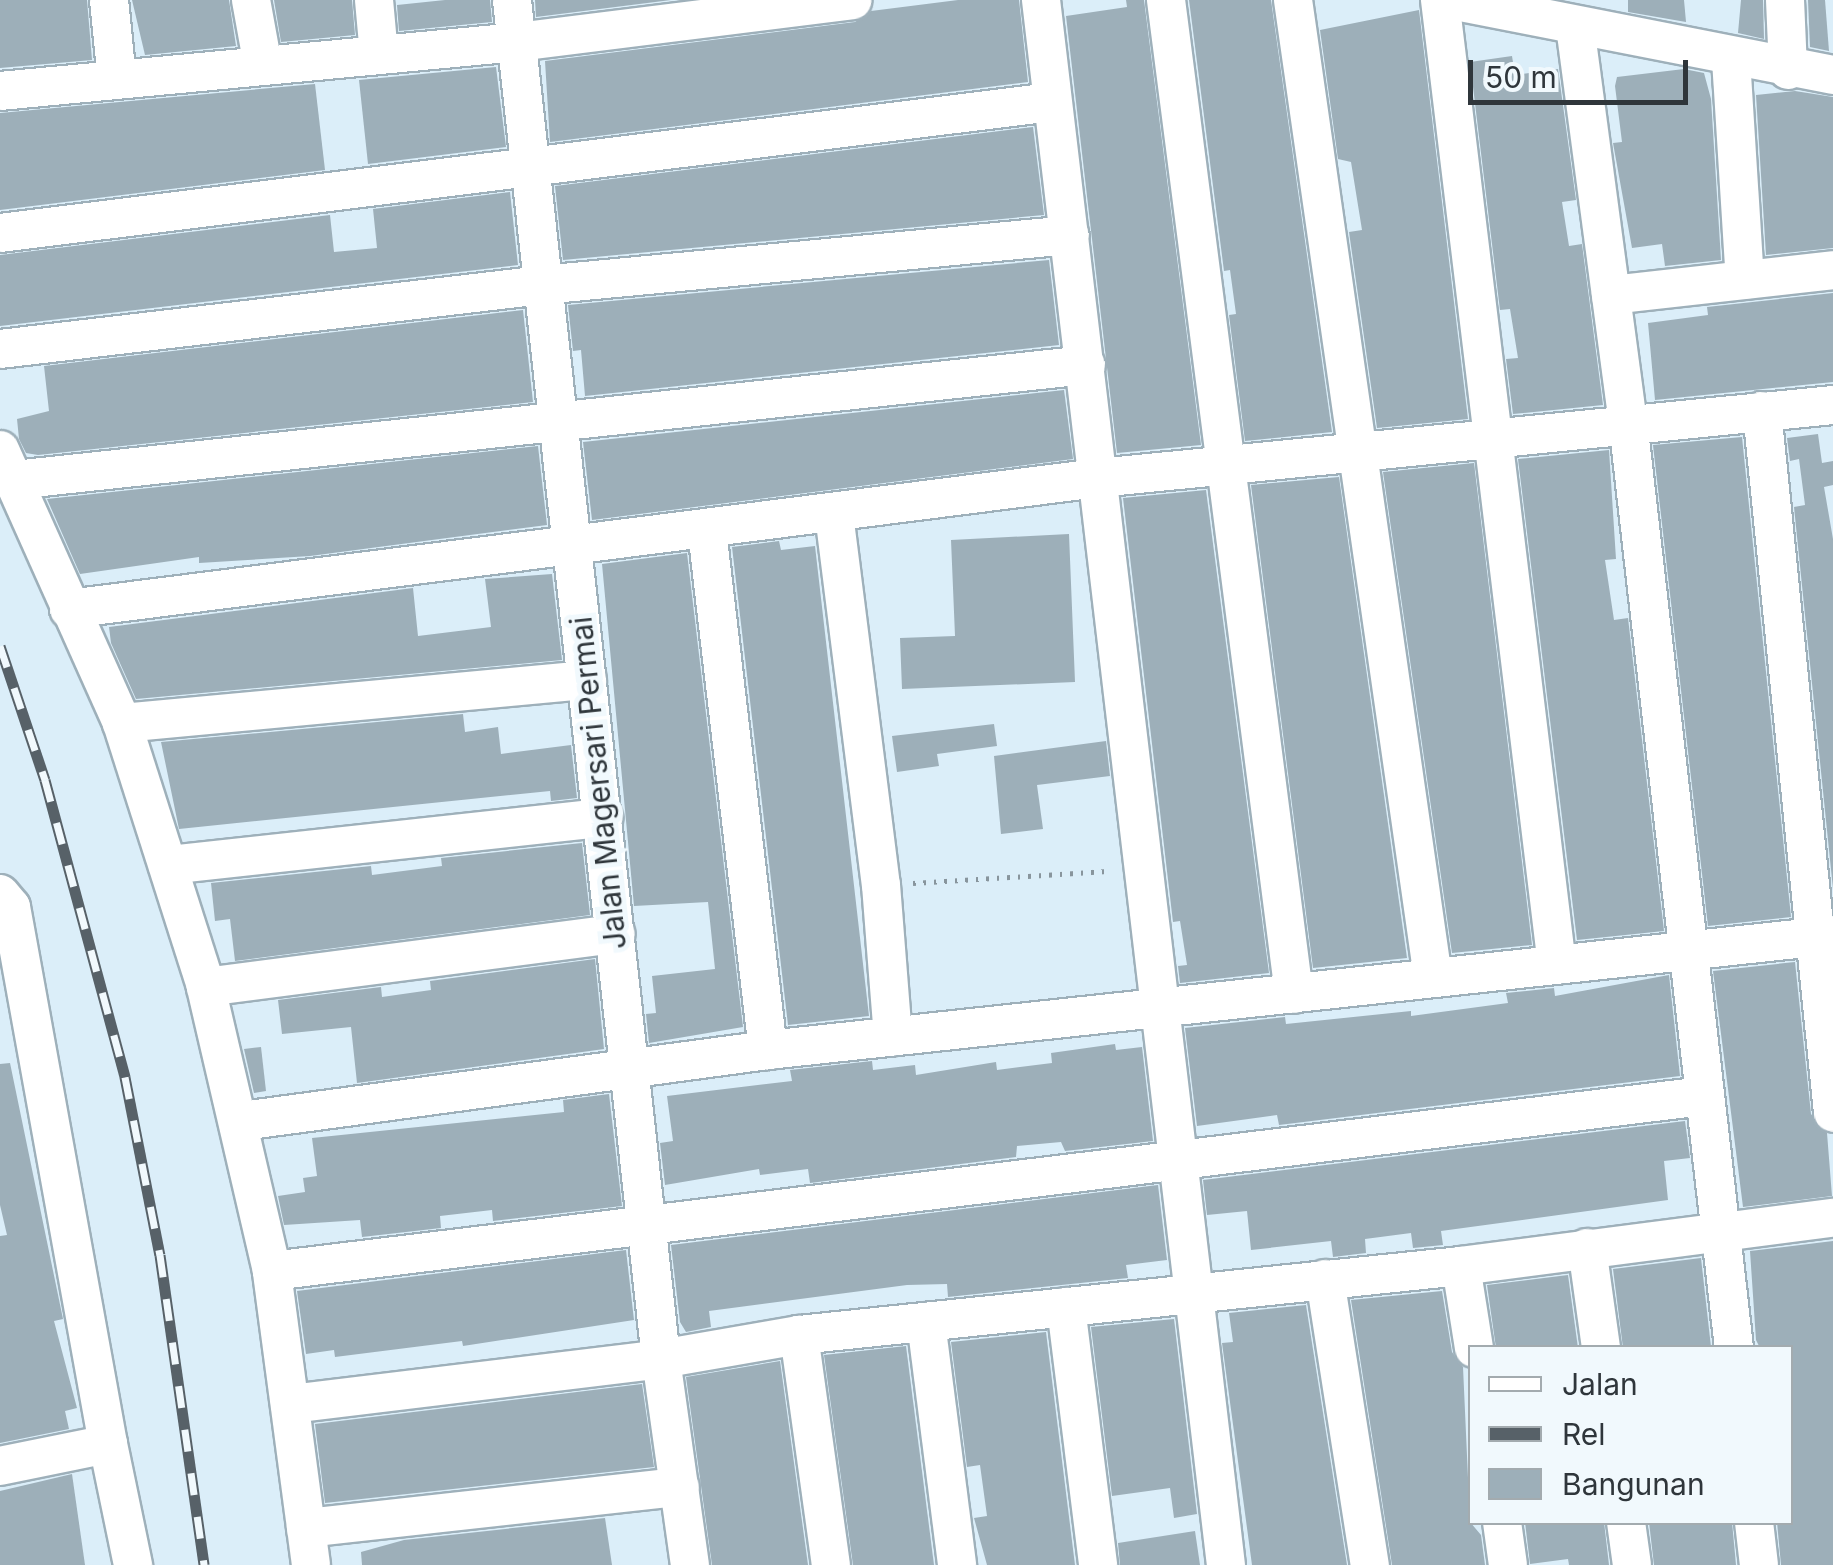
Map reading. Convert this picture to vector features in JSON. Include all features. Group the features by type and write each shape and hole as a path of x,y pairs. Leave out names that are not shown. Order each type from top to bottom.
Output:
{"street":[{"path":"109,0 117,80"},
{"path":"250,0 263,66"},
{"path":"374,0 379,55"},
{"name":"Jalan Magersari Permai","path":"512,0 662,1359 690,1565"},
{"path":"0,91 517,42 657,12 852,0"},
{"path":"1041,0 1226,1565"},
{"path":"1166,0 1294,994"},
{"path":"1293,0 1433,978"},
{"path":"1440,0 1557,965"},
{"path":"1451,0 1731,59 1833,76"},
{"path":"1785,0 1788,70"},
{"path":"1576,26 1628,422 1684,951 1734,1345"},
{"path":"1731,59 1746,280"},
{"path":"0,233 1052,102"},
{"path":"0,350 542,285 1070,235"},
{"path":"1611,295 1833,270"},
{"path":"680,1487 308,1546 272,1271 242,1121 206,986 122,723 7,465 558,419 1086,365"},
{"path":"69,610 1098,478 1358,455 1628,422 1833,405"},
{"path":"1762,411 1826,936 1833,1112"},
{"path":"834,514 882,885 892,1036"},
{"path":"706,531 768,1050"},
{"path":"122,723 587,680"},
{"path":"168,865 603,818"},
{"path":"0,894 11,908 133,1565"},
{"path":"206,986 616,934"},
{"path":"242,1121 768,1050 1826,936"},
{"path":"272,1271 648,1220 1180,1162 1704,1096"},
{"path":"290,1404 662,1359 799,1334 1460,1266 1833,1218"},
{"path":"1587,1248 1601,1345"},
{"path":"1460,1266 1473,1345"},
{"path":"1325,1278 1370,1565"},
{"path":"1066,1307 1098,1565"},
{"path":"926,1322 957,1565"},
{"path":"799,1334 832,1565"},
{"path":"0,1466 108,1444"},
{"path":"1502,1525 1508,1565"},
{"path":"1626,1525 1632,1565"},
{"path":"1754,1525 1759,1565"}],"path":[{"path":"882,885 1145,869"}],"building":[{"path":"0,0 87,0 92,60 0,68"},
{"path":"132,0 229,0 236,46 145,55"},
{"path":"274,0 352,0 355,35 281,42"},
{"path":"490,0 492,22 399,31 397,5"},
{"path":"535,0 671,0 536,17"},
{"path":"958,0 1019,0 1028,82 550,142 545,61 855,22 871,11"},
{"path":"1126,0 1144,0 1201,445 1117,453 1066,16 1127,7"},
{"path":"1189,0 1271,0 1332,432 1245,441 1229,315 1236,314 1230,270 1224,271"},
{"path":"1628,0 1684,0 1686,22 1628,12"},
{"path":"1741,0 1763,0 1764,39 1738,33"},
{"path":"1808,0 1825,0 1829,51 1810,47"},
{"path":"1419,10 1468,419 1377,428 1349,232 1362,230 1351,162 1338,159 1320,30"},
{"path":"1512,56 1515,75 1558,69 1576,200 1562,202 1569,246 1582,244 1603,405 1513,414 1506,359 1518,358 1510,309 1500,310 1470,62"},
{"path":"496,67 506,147 368,164 359,80"},
{"path":"1684,69 1704,73 1711,99 1721,260 1665,266 1662,244 1632,248 1613,143 1622,142 1615,86 1617,77"},
{"path":"315,84 325,170 0,210 0,113"},
{"path":"1795,91 1833,97 1833,248 1766,255 1756,95"},
{"path":"1033,127 1044,215 563,260 555,186"},
{"path":"510,192 518,265 0,326 0,255 330,215 334,252 377,248 373,209"},
{"path":"1049,260 1059,345 585,396 581,350 573,351 568,305"},
{"path":"1833,293 1833,382 1655,400 1648,323 1708,315 1707,307"},
{"path":"523,310 533,402 38,455 26,453 19,439 17,419 49,411 44,366"},
{"path":"1064,390 1073,459 592,520 583,442"},
{"path":"1818,434 1822,463 1833,461 1833,485 1824,487 1833,539 1833,889 1794,507 1805,505 1799,459 1790,461 1787,438"},
{"path":"1742,437 1791,917 1708,926 1653,445"},
{"path":"538,446 547,525 310,556 199,563 199,557 80,574 47,499"},
{"path":"1609,450 1616,559 1605,560 1614,620 1628,618 1664,931 1577,940 1518,459"},
{"path":"1474,463 1532,945 1452,953 1383,472"},
{"path":"1339,477 1407,958 1313,968 1251,485"},
{"path":"1206,490 1269,973 1180,983 1178,966 1187,965 1180,921 1173,922 1123,498"},
{"path":"1069,534 1075,682 902,689 900,638 955,636 951,540"},
{"path":"779,541 781,550 815,546 869,1016 788,1025 732,547"},
{"path":"687,553 743,1027 649,1043 646,1014 656,1013 652,976 715,969 708,902 634,906 602,564"},
{"path":"552,574 562,660 136,699 111,643 109,627 413,588 418,636 491,627 485,579"},
{"path":"463,714 465,732 498,727 501,754 571,745 577,798 551,801 550,791 179,829 161,742"},
{"path":"994,724 997,746 937,754 939,766 897,772 892,736"},
{"path":"1106,741 1110,776 1037,785 1043,829 1001,834 994,756"},
{"path":"582,843 590,915 235,961 230,919 215,921 211,883 371,866 372,875 442,866 441,858"},
{"path":"595,959 604,1049 357,1083 351,1027 282,1034 278,1000 381,987 382,997 431,990 430,981"},
{"path":"1795,962 1811,1114 1827,1133 1832,1196 1743,1207 1713,971"},
{"path":"1669,975 1680,1076 1279,1125 1277,1115 1197,1126 1185,1028 1285,1017 1286,1024 1411,1011 1411,1016 1508,1003 1506,993 1554,988 1555,996"},
{"path":"1115,1044 1116,1050 1142,1047 1153,1141 1065,1151 1061,1142 1017,1146 1016,1157 810,1183 808,1169 760,1175 759,1169 665,1185 660,1143 673,1141 667,1096 792,1081 790,1070 872,1061 873,1070 915,1065 916,1075 996,1062 997,1070 1052,1063 1051,1053"},
{"path":"261,1047 266,1091 254,1093 244,1049"},
{"path":"10,1063 63,1319 54,1321 77,1408 65,1411 69,1429 0,1443 0,1236 7,1235 0,1205 0,1064"},
{"path":"609,1094 622,1206 493,1221 492,1210 440,1216 441,1228 362,1237 360,1220 284,1225 278,1196 305,1192 303,1178 317,1176 312,1138 564,1112 563,1100"},
{"path":"1685,1121 1690,1158 1664,1161 1668,1200 1441,1231 1443,1245 1413,1248 1411,1233 1365,1239 1366,1253 1333,1257 1331,1241 1251,1250 1247,1211 1207,1215 1203,1180"},
{"path":"1158,1185 1167,1260 1126,1265 1128,1278 948,1297 947,1284 907,1285 709,1311 711,1327 686,1332 680,1322 671,1245"},
{"path":"1833,1241 1833,1565 1781,1565 1777,1525 1793,1525 1793,1345 1758,1345 1756,1340 1750,1251"},
{"path":"626,1250 634,1320 463,1346 462,1341 335,1357 334,1350 306,1354 297,1291"},
{"path":"1701,1258 1711,1345 1623,1345 1613,1269"},
{"path":"1568,1275 1578,1345 1496,1345 1487,1285"},
{"path":"1442,1291 1452,1352 1463,1367 1468,1525 1481,1535 1485,1565 1392,1565 1351,1300"},
{"path":"1306,1305 1347,1565 1252,1565 1222,1343 1233,1342 1229,1313"},
{"path":"1174,1319 1197,1514 1174,1518 1170,1488 1112,1496 1091,1327"},
{"path":"1046,1332 1075,1565 987,1565 974,1518 987,1516 980,1465 967,1467 951,1342"},
{"path":"906,1346 934,1565 853,1565 824,1355"},
{"path":"780,1361 808,1565 712,1565 686,1377"},
{"path":"642,1384 654,1467 325,1503 315,1424"},
{"path":"72,1474 85,1565 0,1565 0,1491"},
{"path":"605,1518 612,1565 362,1565 361,1552 404,1540"},
{"path":"1525,1525 1604,1525 1609,1565 1569,1565 1568,1559 1530,1564"},
{"path":"1649,1525 1732,1525 1736,1565 1654,1565"},
{"path":"1195,1531 1200,1565 1120,1565 1118,1543"}],"railway":[{"path":"0,646 45,780 125,1077 160,1255 204,1565"}]}
